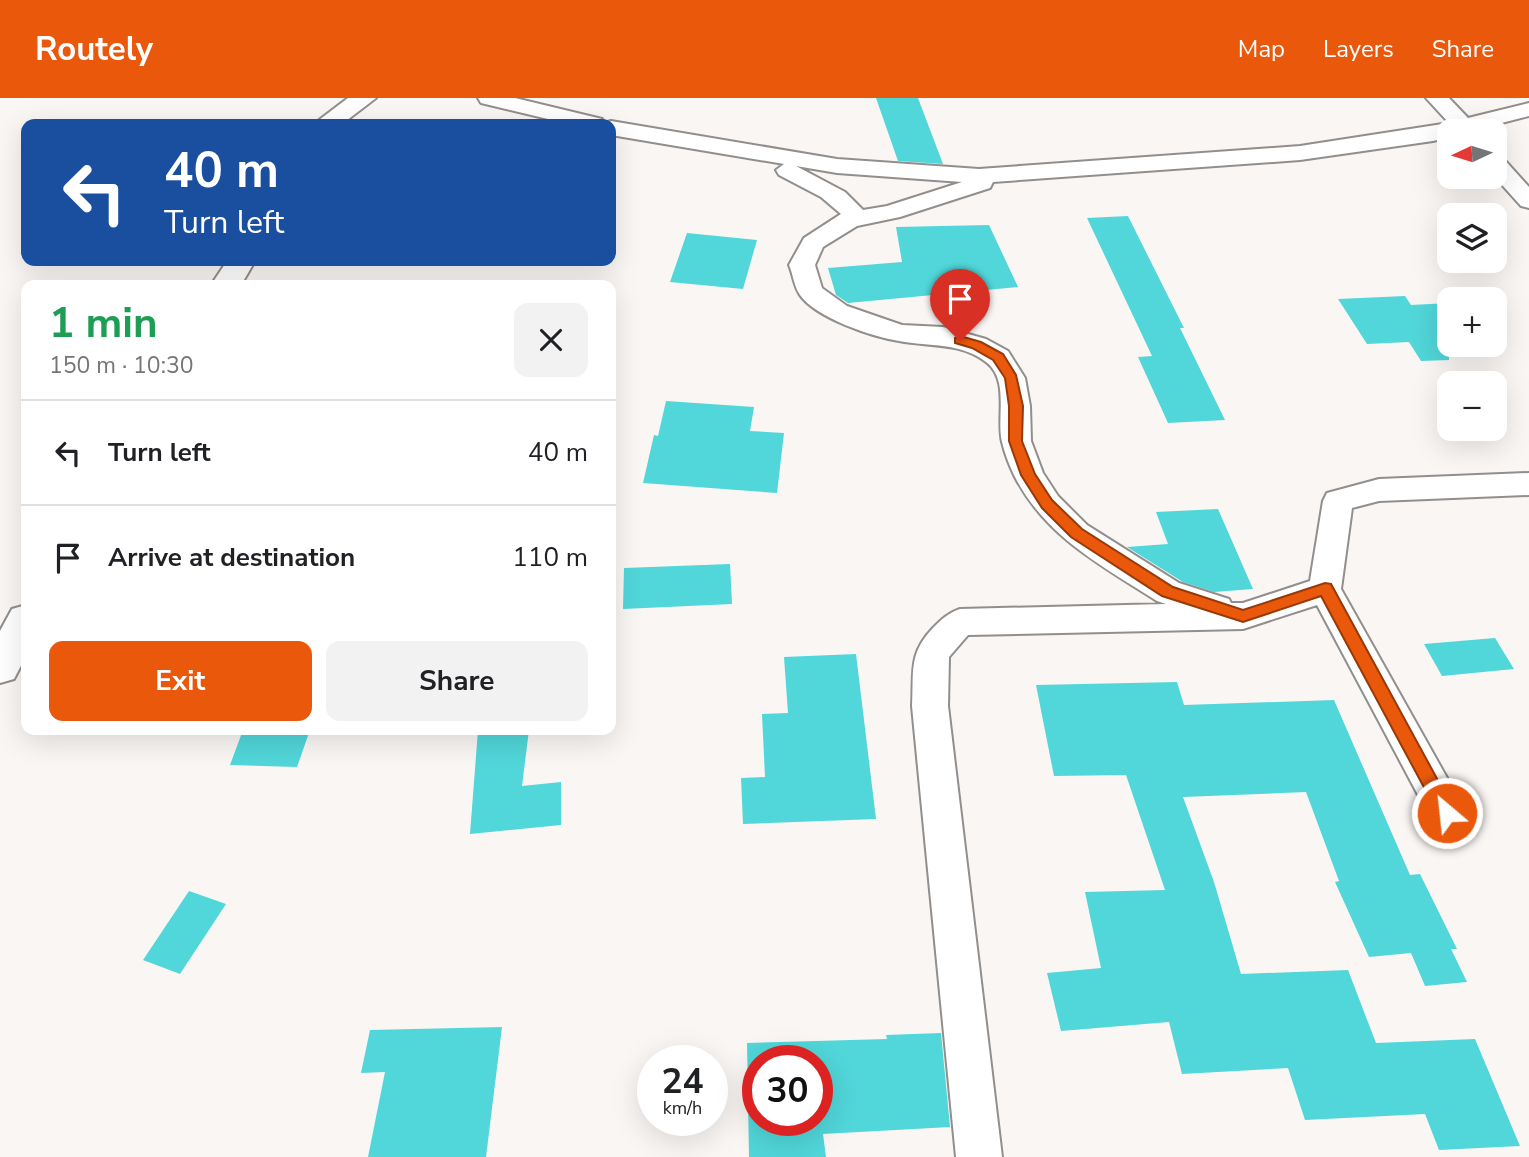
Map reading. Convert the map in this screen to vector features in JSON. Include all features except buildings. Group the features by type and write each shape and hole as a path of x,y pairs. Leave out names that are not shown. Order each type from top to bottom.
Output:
{"street":[{"path":"334,114 364,98"},
{"path":"489,98 574,119"},
{"path":"1437,98 1456,119"},
{"path":"1499,119 1529,109"},
{"path":"616,129 849,167 921,173 1002,175 1300,153 1437,134"},
{"path":"769,156 790,172 809,183 827,188 841,198 853,213 850,220"},
{"path":"1002,175 918,204 850,220 813,243 802,265 811,292 838,312 868,323 900,333 943,336 976,345 998,357 1012,378 1016,406 1016,441 1028,475 1047,504 1076,533 1168,592 1243,616"},
{"path":"1507,176 1529,201"},
{"path":"1447,813 1325,589 1338,501 1379,490 1529,484"},
{"path":"979,1157 930,706 932,652 960,622 1243,616 1325,589"},
{"path":"0,667 21,629"}],"route":[{"path":"960,341 976,345 998,357 1012,378 1016,406 1016,441 1028,475 1047,504 1076,533 1168,592 1243,616 1325,589 1447,813"}]}
